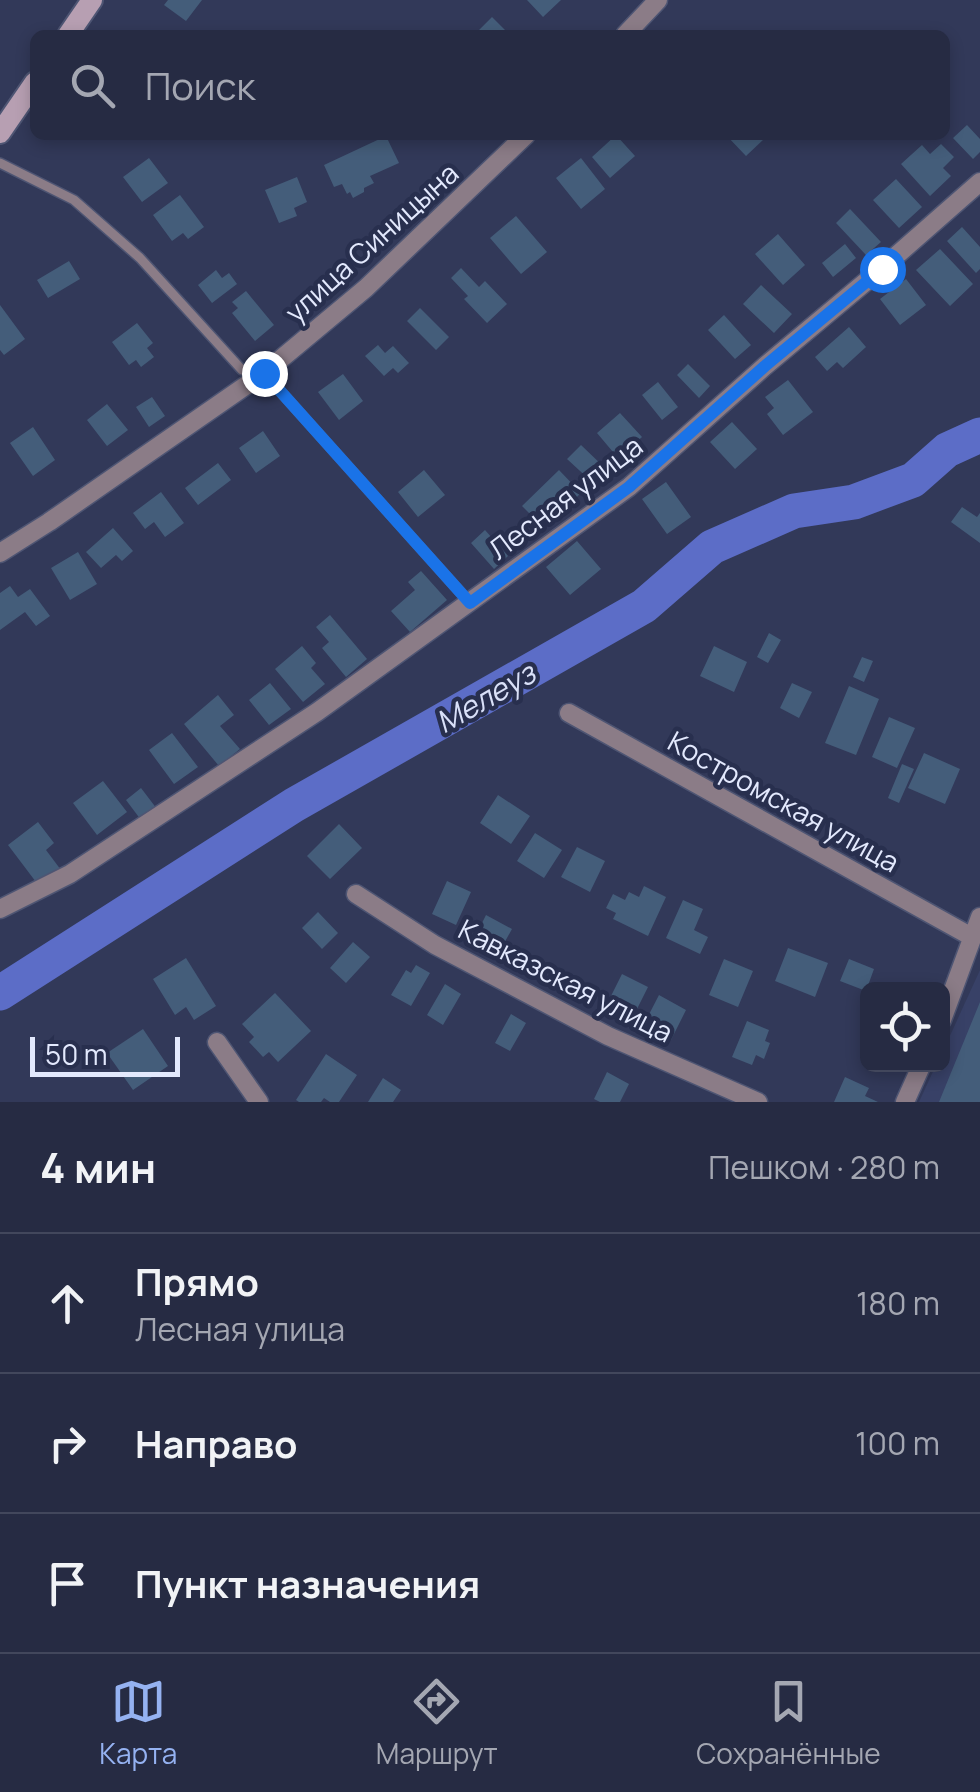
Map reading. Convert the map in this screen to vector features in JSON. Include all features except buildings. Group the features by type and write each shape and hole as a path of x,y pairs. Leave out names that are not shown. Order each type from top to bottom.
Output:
{"main road":[{"path":"71,30 92,0"},
{"path":"0,133 30,89"}],"street":[{"path":"630,30 658,0"},
{"name":"улица Синицына","path":"0,553 264,373 366,288 521,140"},
{"name":"Лесная улица","path":"0,910 70,874 317,712 629,487 980,182"},
{"name":"Костромская улица","path":"569,713 972,937"},
{"name":"Кавказская улица","path":"356,894 435,945 608,1036 758,1102"},
{"path":"950,998 980,917"},
{"path":"217,1042 259,1102"},
{"path":"905,1102 918,1072"}],"lane":[{"path":"0,162 74,200 140,258 242,370 264,373 470,603"}],"shaded area":[{"path":"980,970 980,1102 919,1102 933,1072 950,1072 950,1036"}],"waterway":[{"name":"Мелеуз","path":"0,993 294,805 644,606 712,547 794,511 854,502 913,480 947,450 980,435"}],"route":[{"path":"264,373 470,603 629,487 882,269"}]}
